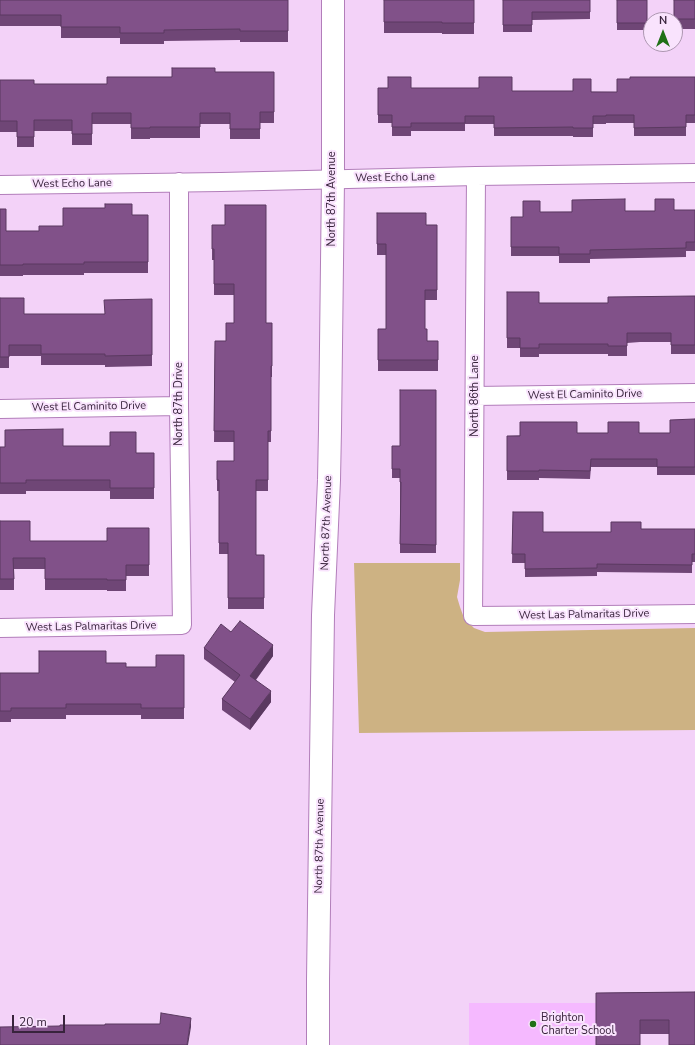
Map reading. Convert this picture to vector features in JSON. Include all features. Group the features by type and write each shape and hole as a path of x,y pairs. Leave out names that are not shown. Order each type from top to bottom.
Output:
{"street":[{"name":"North 87th Avenue","path":"318,1045 323,615 329,480 333,179 333,0"},
{"name":"West Echo Lane","path":"0,185 695,173"},
{"name":"North 86th Lane","path":"474,616 476,176"},
{"name":"North 87th Drive","path":"179,182 179,406 182,626"},
{"name":"West El Caminito Drive","path":"475,396 695,393"},
{"name":"West El Caminito Drive","path":"0,409 179,406"},
{"name":"West Las Palmaritas Drive","path":"474,616 695,614"},
{"name":"West Las Palmaritas Drive","path":"0,628 182,626"}],"shaded area":[{"path":"354,563 460,563 460,580 457,597 460,607 464,618 474,628 485,632 695,628 695,730 359,733"},
{"name":"Brighton Charter School","path":"469,1003 596,1003 596,1045 469,1045"}],"building":[{"path":"0,0 288,0 288,31 240,31 240,29 164,30 164,33 120,33 120,27 61,27 61,15 0,15"},
{"path":"384,0 474,0 474,23 384,22"},
{"path":"503,0 590,0 590,12 532,12 532,25 503,25"},
{"path":"617,0 647,0 647,12 643,12 643,23 617,23"},
{"path":"674,0 695,0 695,19 683,19 683,12 674,12"},
{"path":"172,68 215,68 215,72 274,72 274,112 260,112 260,129 230,129 230,113 200,113 200,127 131,128 131,113 92,113 92,134 72,134 72,120 34,120 34,137 17,137 17,121 0,121 0,80 34,80 34,84 107,84 107,77 172,77"},
{"path":"388,77 411,77 411,88 479,88 479,77 512,77 512,91 573,91 573,79 591,79 591,92 617,92 617,79 630,79 630,77 695,77 695,115 686,115 686,127 634,128 634,115 606,115 593,116 593,128 494,128 494,116 465,116 465,123 411,123 411,127 392,127 392,115 378,115 378,88 388,88"},
{"path":"625,199 625,211 655,211 655,199 674,199 674,210 695,210 695,242 686,242 686,248 590,250 590,254 559,254 559,247 511,247 511,217 523,217 523,201 540,201 540,212 572,212 572,200"},
{"path":"105,204 132,204 132,215 148,215 148,262 84,262 84,264 0,265 0,209 6,209 6,231 39,231 39,226 63,226 63,208 105,208"},
{"path":"225,205 266,205 266,323 272,323 271,431 268,431 268,480 256,480 256,555 264,555 264,598 228,598 228,543 219,543 219,480 217,480 217,461 234,461 234,431 214,431 215,341 226,341 226,323 234,323 234,284 214,284 212,225 225,225"},
{"path":"377,213 426,213 426,225 437,225 437,290 425,290 425,329 427,329 427,341 438,341 438,360 378,360 378,329 386,329 386,244 377,244"},
{"path":"507,292 539,292 539,303 608,303 608,297 695,296 695,345 671,345 671,333 627,333 627,346 608,346 608,344 539,344 539,348 520,348 520,338 507,338"},
{"path":"0,298 24,298 24,314 105,314 104,300 152,299 152,355 105,356 105,354 41,354 41,345 9,345 9,357 0,357"},
{"path":"400,390 436,390 436,545 400,544 400,469 392,469 392,446 400,446"},
{"path":"695,419 695,467 657,467 657,459 591,459 590,471 507,471 507,436 520,436 520,422 577,422 577,433 608,433 608,422 639,422 639,433 670,433 670,420"},
{"path":"63,429 63,446 110,446 110,432 136,432 136,453 154,453 154,488 110,488 110,480 26,480 26,483 0,483 0,447 5,447 5,430"},
{"path":"513,512 543,512 543,532 611,532 611,522 641,522 641,529 695,529 695,554 692,554 692,565 597,564 597,568 525,569 525,554 512,554"},
{"path":"0,521 30,521 30,541 107,541 107,528 149,528 149,565 126,565 126,580 45,579 45,558 13,558 14,579 0,579"},
{"path":"240,621 273,645 250,676 271,691 250,719 222,699 240,675 204,648 221,624 231,632"},
{"path":"39,651 106,651 106,663 126,663 126,667 156,667 156,655 184,655 184,708 141,708 141,704 66,704 66,708 11,708 11,711 0,711 0,673 39,673"},
{"path":"695,992 695,1045 669,1045 669,1020 640,1020 640,1045 596,1045 596,993"},
{"path":"161,1013 191,1018 187,1045 0,1045 0,1027 160,1024"}],"place":[{"name":"Brighton Charter School","path":"533,1024"}]}
